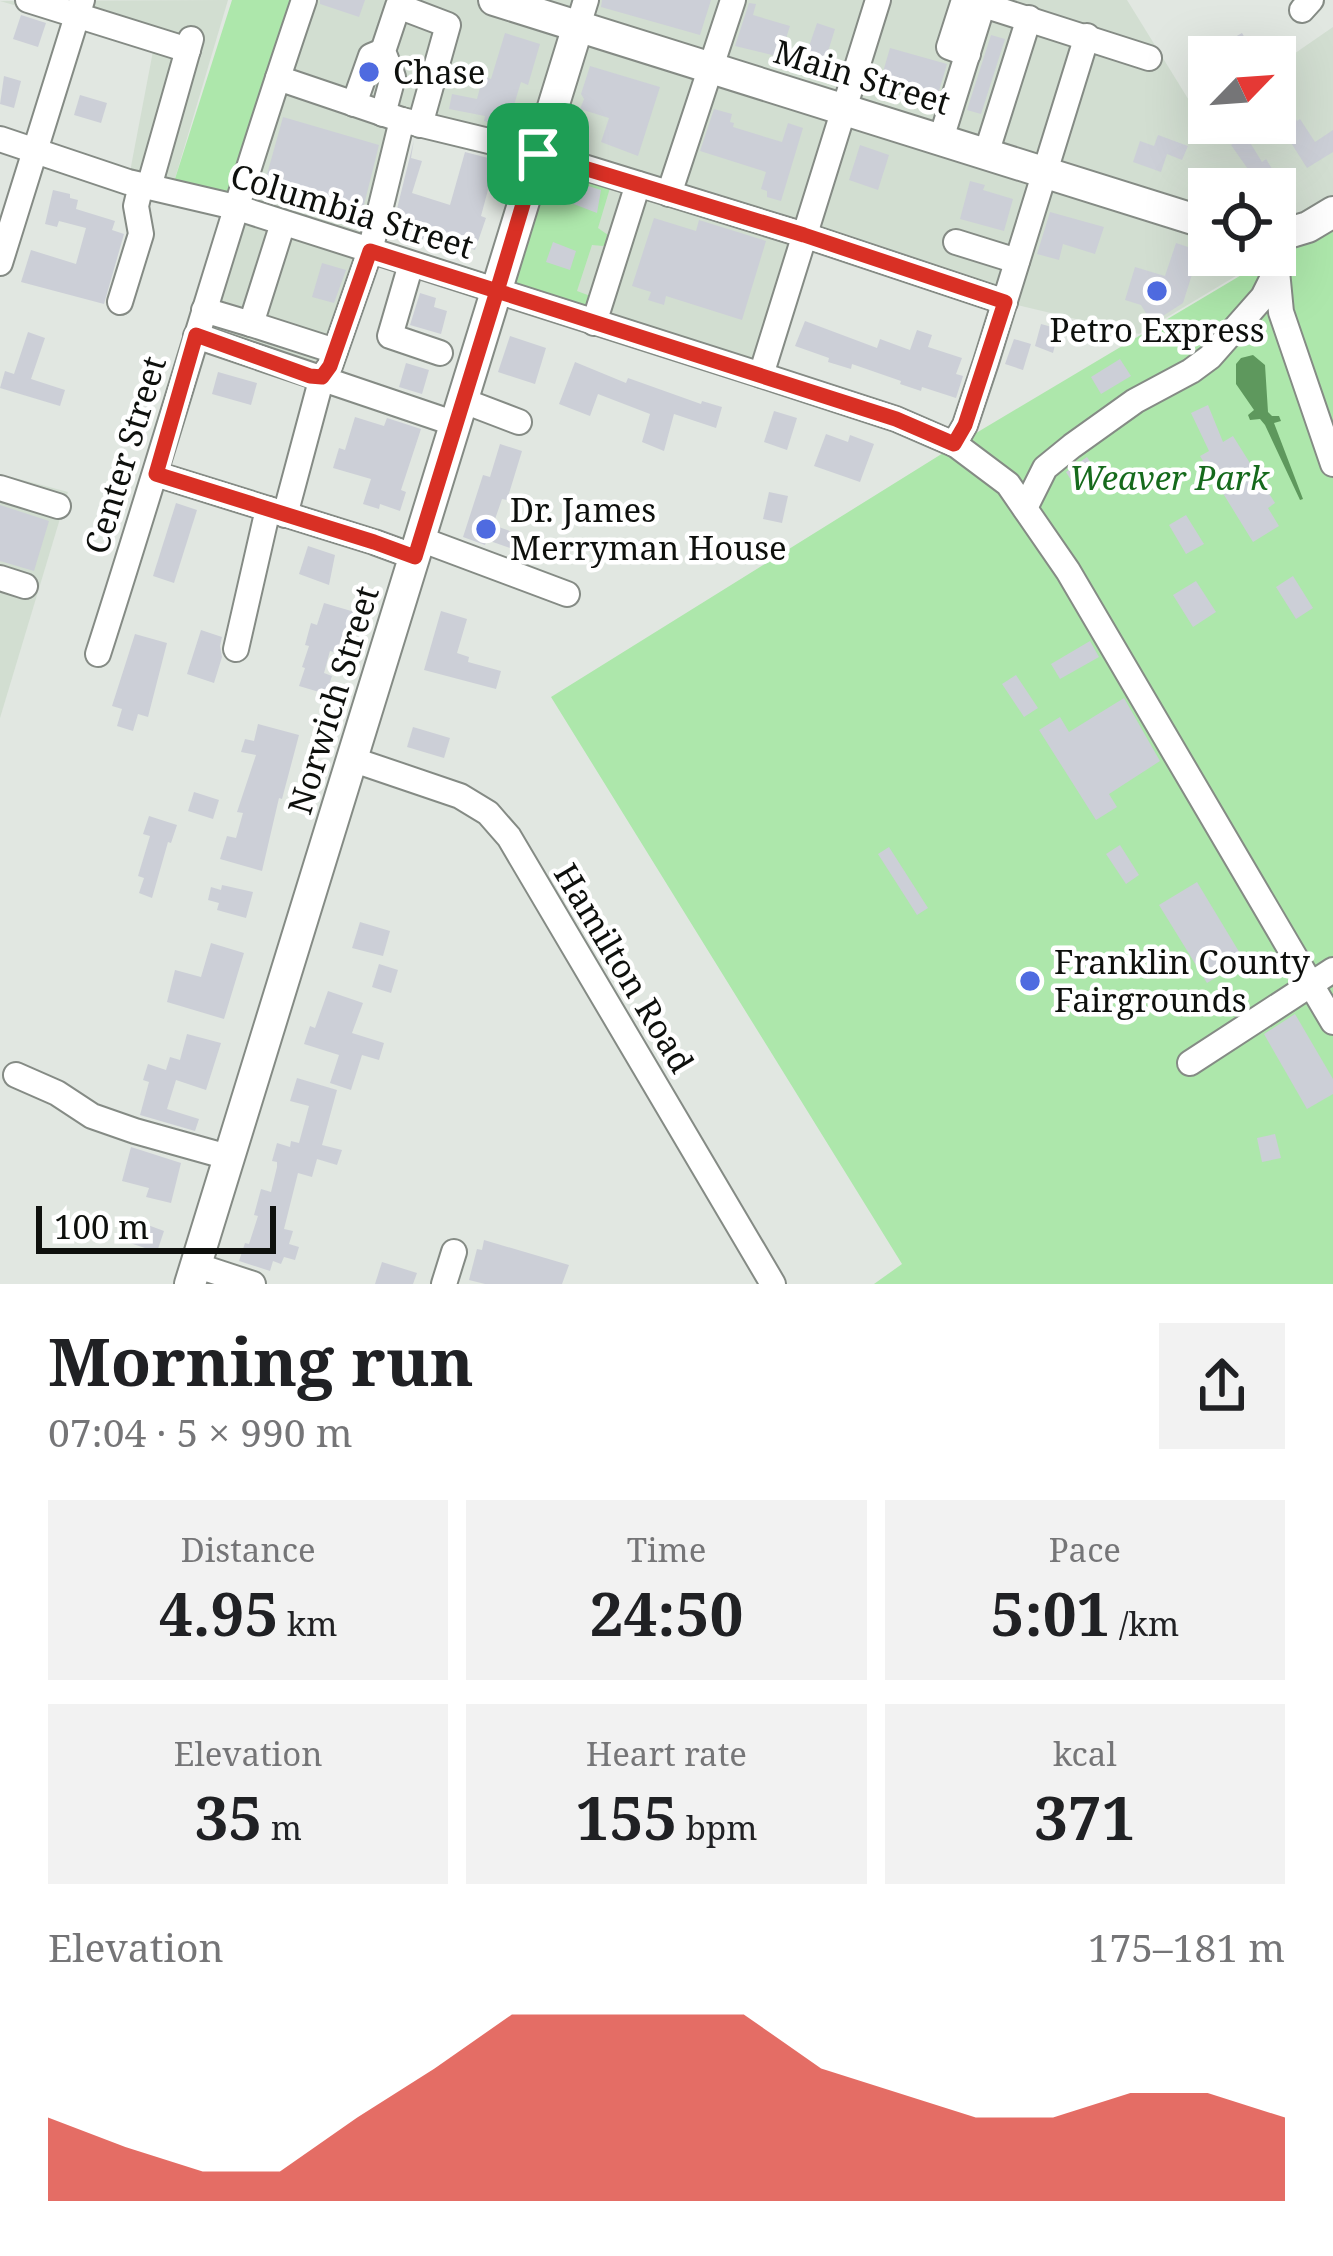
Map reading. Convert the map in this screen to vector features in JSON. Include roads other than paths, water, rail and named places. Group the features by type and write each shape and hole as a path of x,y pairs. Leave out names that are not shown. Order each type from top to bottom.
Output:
{"main road":[{"name":"Main Street","path":"494,0 582,13 710,67 1188,217"},
{"name":"Norwich Street","path":"193,1274 582,13"},
{"path":"1296,239 1320,220"}],"street":[{"path":"28,0 80,8 190,43 136,206 141,234 120,302"},
{"name":"Center Street","path":"98,654 304,0"},
{"path":"669,194 733,0"},
{"path":"761,375 878,0"},
{"path":"941,140 968,54 972,2 1149,58"},
{"path":"236,649 322,377 370,251 402,120 448,25 398,3 383,51 402,120"},
{"path":"0,262 80,8"},
{"path":"986,154 1028,18"},
{"path":"955,444 1005,302 1087,36"},
{"path":"354,104 371,56 383,51"},
{"path":"278,78 402,120 538,154 804,235 1005,302"},
{"name":"Columbia Street","path":"0,139 145,186 236,207 896,419 955,444 1007,484 1068,571 1333,1022"},
{"path":"594,322 638,184"},
{"path":"251,325 283,224"},
{"path":"956,242 1017,261"},
{"path":"411,264 390,336 440,353"},
{"path":"1025,508 1045,468 1135,401 1210,357 1254,308 1267,276"},
{"path":"1278,276 1281,312 1333,464"},
{"path":"204,310 335,350"},
{"path":"196,335 310,376 519,422"},
{"path":"156,474 374,542 417,548 567,594"},
{"path":"0,488 58,506"},
{"path":"0,578 25,586"},
{"name":"Hamilton Road","path":"354,760 460,796 488,813 509,837 773,1284"},
{"path":"1190,1063 1333,970"},
{"path":"16,1075 57,1093 92,1116 228,1157"},
{"path":"443,1284 454,1252"},
{"path":"193,1274 253,1284"}],"place":[{"name":"Chase","path":"369,72"},
{"name":"Petro Express","path":"1157,291"},
{"name":"Dr. James Merryman House","path":"486,529"},
{"name":"Franklin County Fairgrounds","path":"1030,981"}],"park label":[{"name":"Weaver Park","path":"1169,478"}]}
